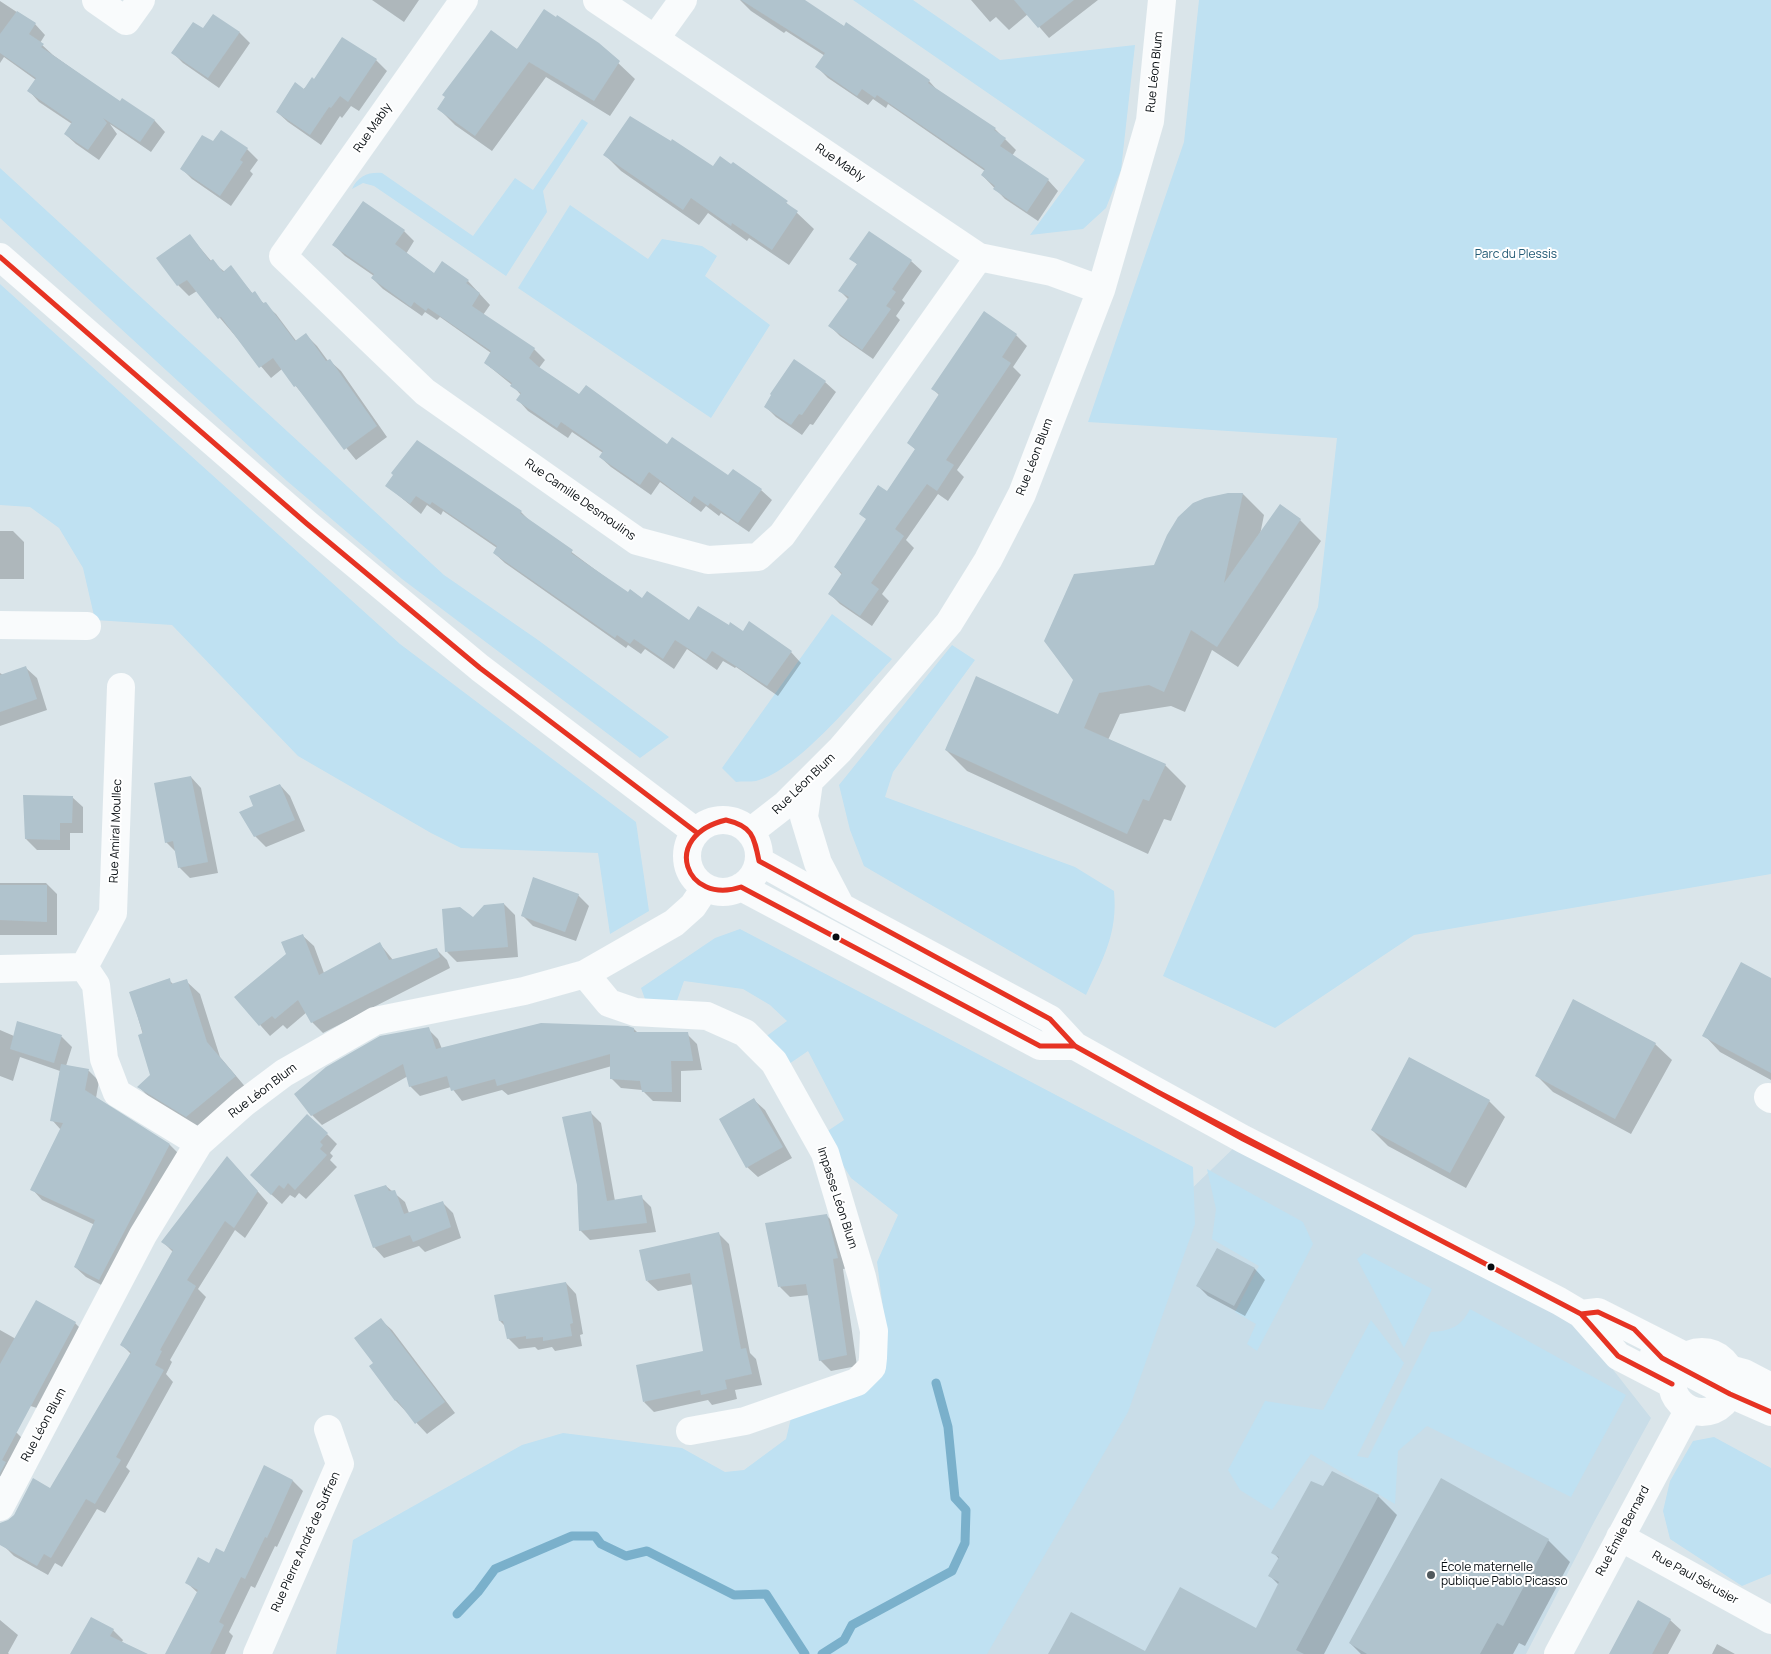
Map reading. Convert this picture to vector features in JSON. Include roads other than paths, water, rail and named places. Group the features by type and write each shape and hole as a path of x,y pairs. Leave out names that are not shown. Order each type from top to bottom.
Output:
{"street":[{"path":"96,0 126,22 141,0"},
{"name":"Rue Mably","path":"283,256 464,0"},
{"name":"Rue Mably","path":"596,0 979,257 1052,272 1100,290"},
{"path":"655,39 683,0"},
{"name":"Rue Léon Blum","path":"750,832 786,804 809,782 893,690 949,623 988,560 1022,494 1100,290 1150,122 1162,0"},
{"name":"Rue Camille Desmoulins","path":"283,256 425,392 637,541 708,560 758,557 782,535 979,257"},
{"path":"0,257 306,523 480,668 696,832"},
{"path":"0,625 86,626"},
{"name":"Rue Amiral Moullec","path":"84,967 113,913 121,687"},
{"path":"809,782 804,817 818,863 841,907"},
{"path":"729,820 741,824 750,832 756,840 759,861 756,872 741,888 729,892 717,892 705,888 693,876 687,862 690,840 706,824 729,820"},
{"path":"759,861 1050,1019 1075,1046 1243,1139 1462,1250 1580,1314 1618,1356 1676,1366 1740,1398 1771,1424"},
{"name":"Rue Léon Blum","path":"1,1504 143,1235 199,1142 244,1103 284,1073 376,1021 524,992 585,974 674,923 693,906 705,888"},
{"path":"741,888 1040,1046 1075,1046"},
{"path":"0,968 84,967 96,985 104,1059 117,1093 199,1142"},
{"name":"Impasse Léon Blum","path":"585,974 609,1003 635,1012 707,1016 745,1033 774,1062 825,1153 868,1304 874,1331 873,1362 872,1368 857,1382 745,1421 690,1431"},
{"path":"1580,1314 1598,1312 1678,1353 1676,1366 1680,1402 1690,1409 1706,1412 1740,1398"},
{"path":"1771,1387 1744,1373 1740,1398 1731,1409 1771,1429"},
{"name":"Rue Émile Bernard","path":"1558,1654 1690,1409"},
{"name":"Rue Pierre André de Suffren","path":"257,1654 340,1464 328,1429"},
{"name":"Rue Paul Sérusier","path":"1620,1537 1771,1620"}],"waterway":[{"path":"822,1654 844,1640 852,1625 952,1571 965,1543 966,1510 955,1498 948,1427 936,1383"},
{"path":"457,1614 478,1592 495,1569 572,1536 595,1536 601,1544 626,1556 647,1551 734,1595 766,1594 805,1654"}],"place":[{"name":"École maternelle publique Pablo Picasso","path":"1431,1575"}],"park label":[{"name":"Parc du Plessis","path":"1516,255"}]}
